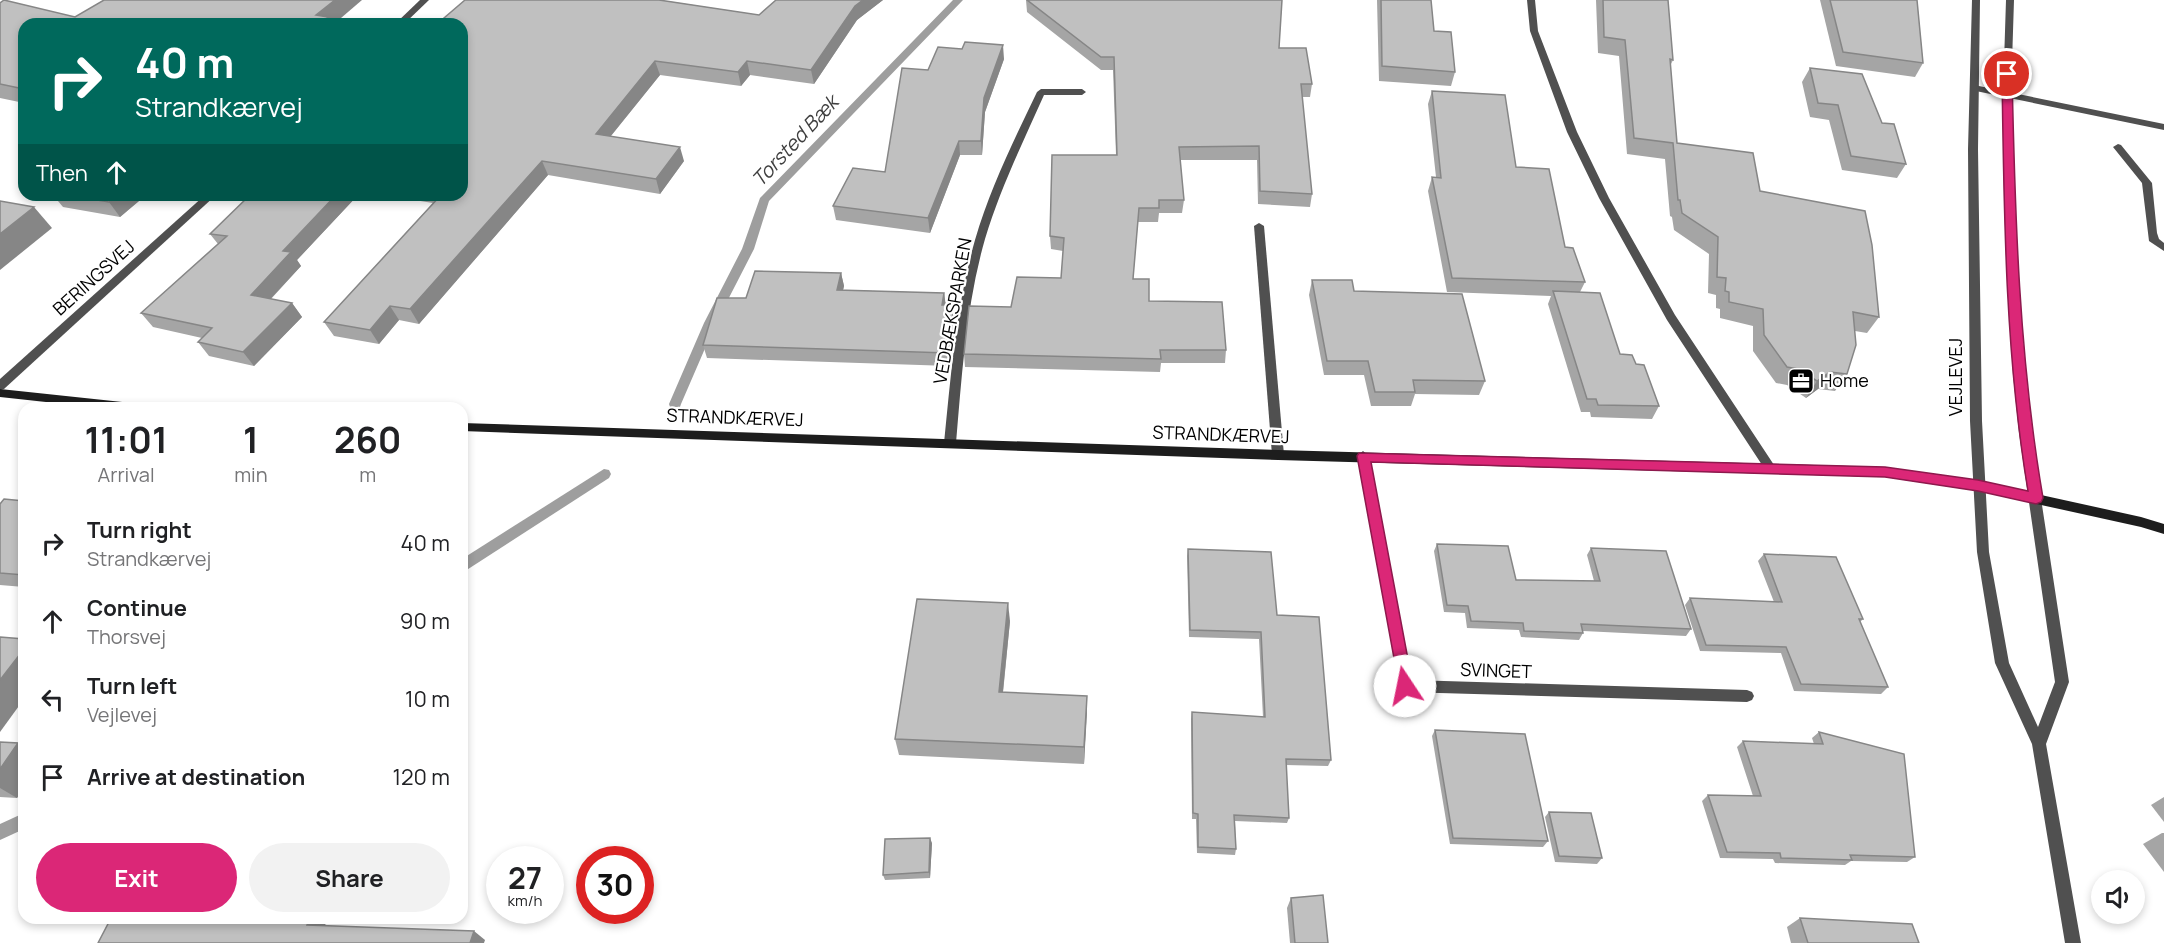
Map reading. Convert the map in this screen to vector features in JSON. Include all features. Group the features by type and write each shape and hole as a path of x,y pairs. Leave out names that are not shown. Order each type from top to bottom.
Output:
{"main road":[{"path":"0,393 85,402"},
{"name":"STRANDKÆRVEJ","path":"468,427 1278,455 1885,472 1978,486 2164,529"}],"street":[{"path":"406,18 425,0"},
{"path":"1531,0 1534,31 1572,132 1604,198 1671,317 1770,468"},
{"name":"VEJLEVEJ","path":"1976,0 1974,88 1976,421 1983,552 2002,663 2039,744 2073,943"},
{"path":"2010,0 2007,94 2010,212 2019,375 2025,433 2062,682 2039,744"},
{"path":"1974,88 2164,127"},
{"name":"VEDBÆKSPARKEN","path":"950,444 966,309 980,241 1003,177 1041,92 1082,92"},
{"path":"2118,147 2147,183 2154,241 2164,255"},
{"name":"BERINGSVEJ","path":"0,386 204,201"},
{"path":"1259,226 1278,455"},
{"path":"2154,241 2164,248"},
{"name":"SVINGET","path":"1363,456 1405,686 1747,696"}],"building":[{"path":"4,0 75,17 104,0 335,0 316,15 327,18 18,18 18,88 0,84 0,3"},
{"path":"465,0 659,0 759,15 776,0 863,0 855,6 811,70 747,61 738,72 655,61 596,134 680,147 656,179 542,161 410,309 390,306 370,330 324,322 435,201 468,201 468,18 444,18"},
{"path":"1027,0 1282,0 1279,48 1306,48 1312,84 1301,84 1312,194 1260,191 1259,146 1179,147 1184,200 1159,200 1159,208 1139,208 1133,279 1149,279 1149,301 1222,302 1226,350 1160,350 1161,359 964,354 969,306 1011,307 1017,277 1061,278 1064,238 1050,236 1052,155 1117,155 1114,57 1101,57"},
{"path":"1381,0 1431,0 1434,31 1451,32 1455,72 1382,66"},
{"path":"1603,0 1668,0 1677,143 1753,153 1760,191 1865,211 1872,245 1879,317 1853,312 1856,345 1847,374 1830,372 1817,381 1798,369 1787,367 1764,335 1763,309 1729,302 1729,292 1725,291 1726,278 1717,277 1718,237 1682,213 1680,200 1678,200 1673,143 1634,138 1625,40 1604,37"},
{"path":"1830,0 1917,0 1923,63 1843,52"},
{"path":"965,42 1003,45 984,98 981,141 959,141 928,218 833,206 853,168 885,172 902,68 928,70 938,47 962,49"},
{"path":"1810,68 1862,74 1882,123 1894,124 1906,164 1851,156 1838,105 1818,103"},
{"path":"1432,91 1505,95 1516,167 1549,169 1565,247 1573,248 1585,282 1452,278 1432,177 1441,178"},
{"path":"0,201 34,207 0,234"},
{"path":"244,201 330,201 283,251 291,252 251,295 292,303 243,352 198,342 212,328 141,313 227,236 210,234"},
{"path":"755,271 841,273 837,290 944,293 942,305 954,305 948,353 703,345 717,298 746,298"},
{"path":"1312,280 1352,280 1354,291 1462,294 1485,381 1413,380 1415,392 1375,392 1368,361 1327,361"},
{"path":"1553,291 1600,293 1620,354 1632,355 1636,364 1644,365 1659,406 1598,405 1596,399 1587,399"},
{"path":"4,499 18,500 18,574 0,573 0,504"},
{"path":"1437,544 1508,546 1516,580 1600,581 1591,548 1666,551 1691,629 1581,624 1583,633 1524,631 1523,623 1471,621 1468,606 1447,605"},
{"path":"1188,549 1271,552 1277,615 1319,617 1331,760 1286,759 1289,818 1234,815 1236,849 1198,847 1198,814 1193,813 1192,712 1265,717 1261,632 1190,630"},
{"path":"1764,554 1836,557 1863,619 1859,619 1888,687 1801,684 1786,647 1706,645 1690,598 1782,602"},
{"path":"917,599 1008,603 999,692 1087,696 1084,747 895,739"},
{"path":"0,637 18,638 18,657 0,680"},
{"path":"1435,730 1525,734 1548,841 1453,838"},
{"path":"1819,732 1904,754 1915,857 1850,855 1852,860 1781,858 1780,853 1727,852 1708,795 1761,796 1743,741 1823,744"},
{"path":"0,742 18,743 0,769"},
{"path":"1549,812 1591,813 1602,858 1559,856"},
{"path":"930,838 929,872 883,875 885,839"},
{"path":"1323,895 1328,943 1295,943 1291,898"},
{"path":"1800,918 1912,924 1919,943 1808,943"},
{"path":"108,924 307,924 474,931 470,943 98,943"}],"waterway":[{"name":"Torsted Bæk","path":"675,404 710,323 748,249 764,200 958,0"},
{"name":"Torsted Bæk","path":"468,563 604,474"},
{"name":"Torsted Bæk","path":"0,832 18,824"}],"place":[{"name":"Home","path":"1801,381"}],"route":[{"path":"1405,686 1363,456 1885,472 1978,486 2036,498 2025,433 2019,375 2009,201 2007,74"}]}
